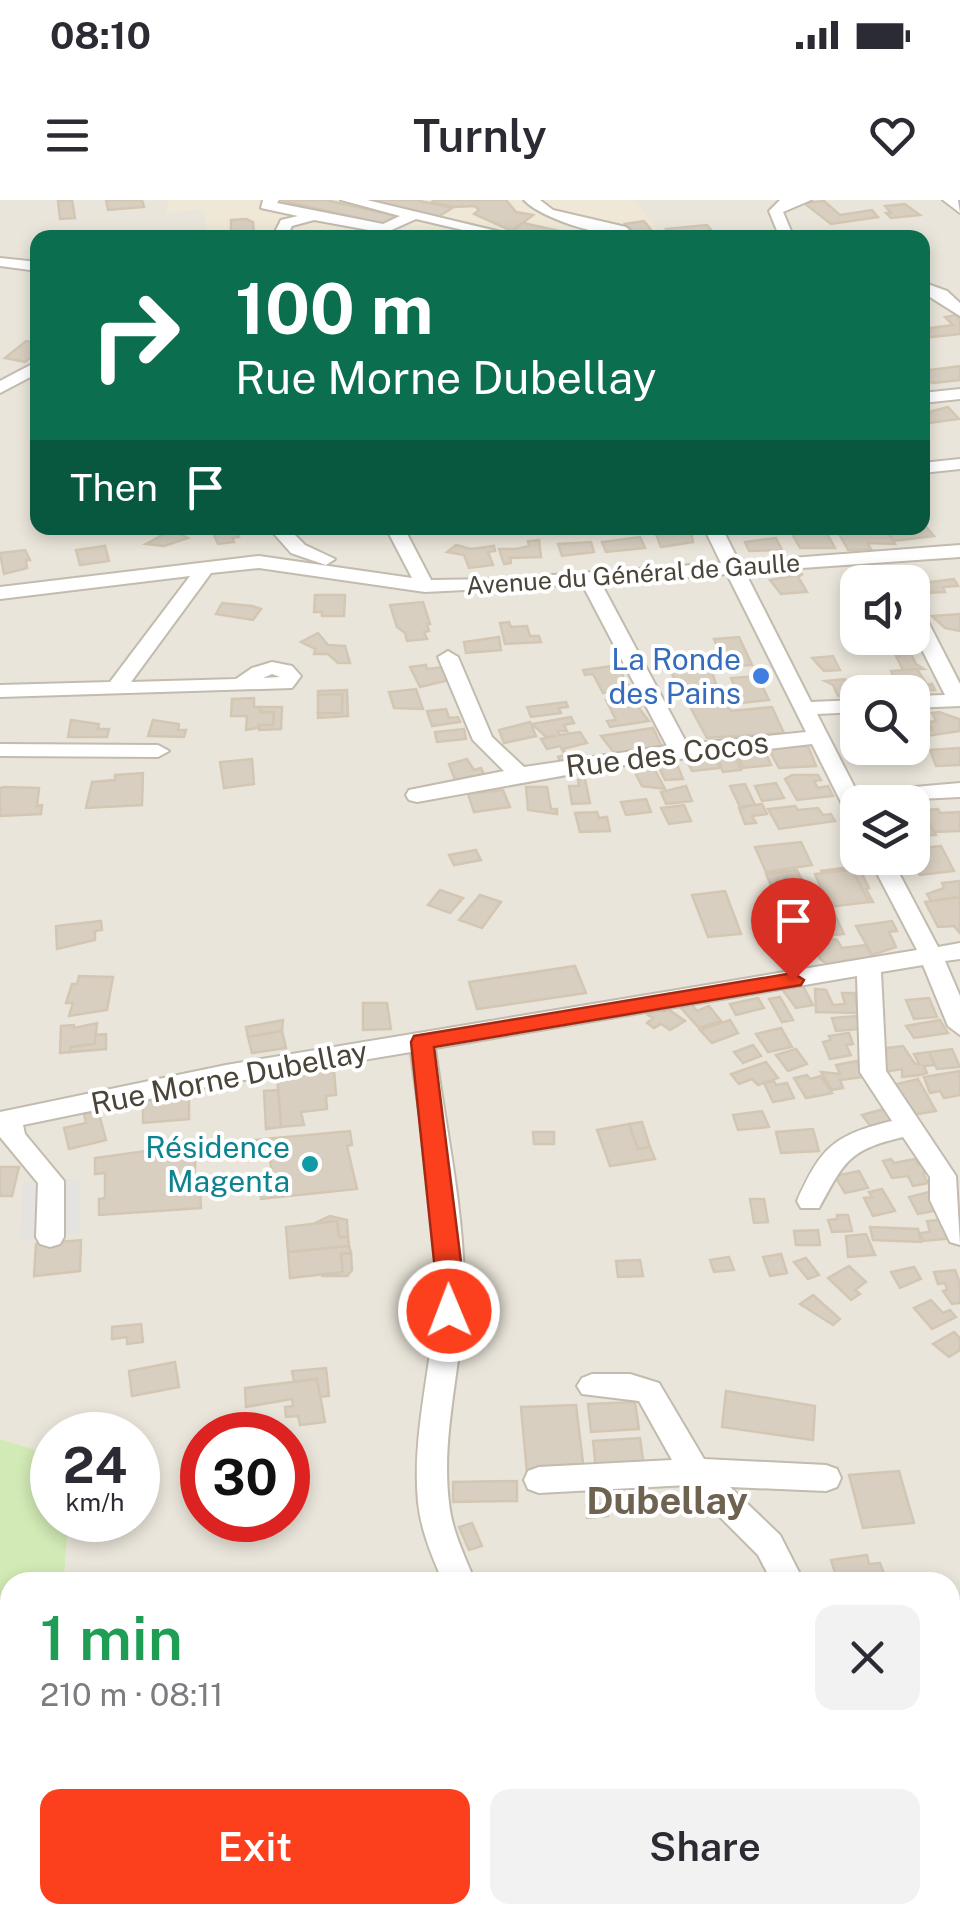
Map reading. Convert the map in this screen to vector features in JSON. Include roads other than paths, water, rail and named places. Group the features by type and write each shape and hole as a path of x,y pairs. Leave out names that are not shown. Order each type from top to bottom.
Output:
{"street":[{"path":"272,200 266,205 364,230"},
{"path":"348,200 484,230"},
{"path":"531,200 548,213 621,230"},
{"path":"784,230 776,211 786,202 804,200"},
{"path":"950,200 960,208"},
{"path":"386,230 413,214"},
{"path":"283,230 286,223 314,216"},
{"path":"438,230 449,222"},
{"path":"0,262 30,266"},
{"path":"930,289 942,294 960,311"},
{"path":"0,388 30,371"},
{"path":"930,397 960,394"},
{"path":"930,467 960,464"},
{"path":"285,535 309,555 420,579"},
{"path":"399,535 420,579"},
{"path":"718,535 842,785"},
{"name":"Avenue du Général de Gaulle","path":"420,579 589,579 960,552"},
{"path":"885,557 889,565"},
{"path":"0,593 207,566 269,562 420,579"},
{"path":"118,688 207,566"},
{"path":"589,579 679,750"},
{"path":"930,644 959,700 930,701"},
{"path":"448,657 483,740 516,772"},
{"path":"0,691 240,685"},
{"path":"804,709 840,707"},
{"name":"Rue des Cocos","path":"417,795 516,772 679,750 818,737"},
{"path":"0,750 158,751"},
{"path":"930,795 960,790"},
{"path":"889,875 931,955 960,1026"},
{"name":"Rue Morne Dubellay","path":"2,1118 226,1074 960,951"},
{"path":"869,968 873,1072 908,1126 952,1175 943,1200 960,1235"},
{"path":"422,1042 450,1278 444,1388 429,1470 434,1514 453,1572"},
{"path":"2,1118 13,1137 51,1180 50,1237"},
{"path":"810,1200 827,1162 846,1142 908,1126"},
{"path":"592,1386 630,1386 649,1392 696,1472 769,1545 783,1572"},
{"path":"539,1480 696,1472 826,1478"}],"place":[{"name":"La Ronde des Pains","path":"761,676"},
{"name":"Résidence Magenta","path":"310,1164"}],"district":[{"name":"Dubellay","path":"667,1500"}]}
